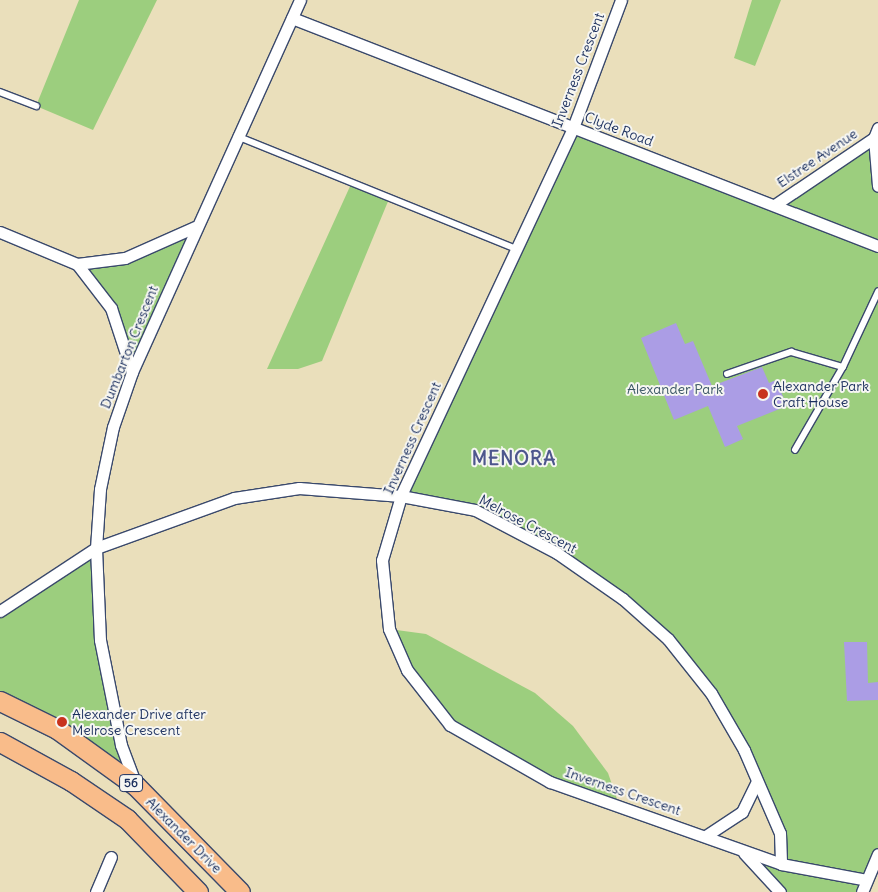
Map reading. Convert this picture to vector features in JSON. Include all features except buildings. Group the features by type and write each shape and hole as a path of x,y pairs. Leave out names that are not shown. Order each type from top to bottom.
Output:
{"main road":[{"name":"Alexander Drive","path":"0,701 57,729 136,786 240,892"},
{"name":"Alexander Drive","path":"0,742 71,780 128,819 198,892"}],"street":[{"name":"Dumbarton Crescent","path":"136,786 121,746 100,640 96,548 100,488 113,427 132,372 195,227 300,0"},
{"name":"Inverness Crescent","path":"621,0 573,128 401,496 382,560 390,629 407,670 450,725 550,782 707,834 743,852 781,864 867,880"},
{"name":"Clyde Road","path":"292,18 573,128 776,204 878,246"},
{"name":"Elstree Avenue","path":"776,204 876,133"},
{"name":"Elstree Avenue","path":"876,133 878,186"},
{"path":"0,232 77,264 125,258 195,227"},
{"path":"77,264 111,308 132,372"},
{"name":"Melrose Crescent","path":"0,611 96,548 234,498 299,488 401,496 475,510 557,553 623,599 668,639 711,693 757,781 780,833 781,864"},
{"path":"707,834 742,812 757,781"},
{"path":"743,852 780,892"},
{"path":"862,892 878,854"},
{"path":"96,892 111,857"}],"lane":[{"path":"0,92 36,106"},
{"path":"238,136 516,249"},
{"path":"795,450 843,367 878,292"},
{"path":"727,374 791,352 843,367"}],"green space":[{"path":"79,0 157,0 93,130 36,106"},
{"path":"752,0 781,0 755,66 734,58"},
{"name":"Alexander Park","path":"573,128 776,204 874,138 878,186 878,854 862,892 780,892 743,851 781,864 780,833 711,693 623,599 475,510 401,496"},
{"path":"352,182 389,199 322,361 298,369 267,369"},
{"path":"195,227 132,372 111,308 77,264 125,258"},
{"path":"96,548 100,640 136,786 0,694 0,611"},
{"path":"389,629 426,634 535,693 573,726 608,773 619,805 550,782 450,725 407,670"}],"place":[{"name":"Alexander Park Craft House","path":"763,394"},
{"name":"Alexander Drive after Melrose Crescent","path":"62,722"}],"district":[{"name":"MENORA","path":"514,459"}]}
